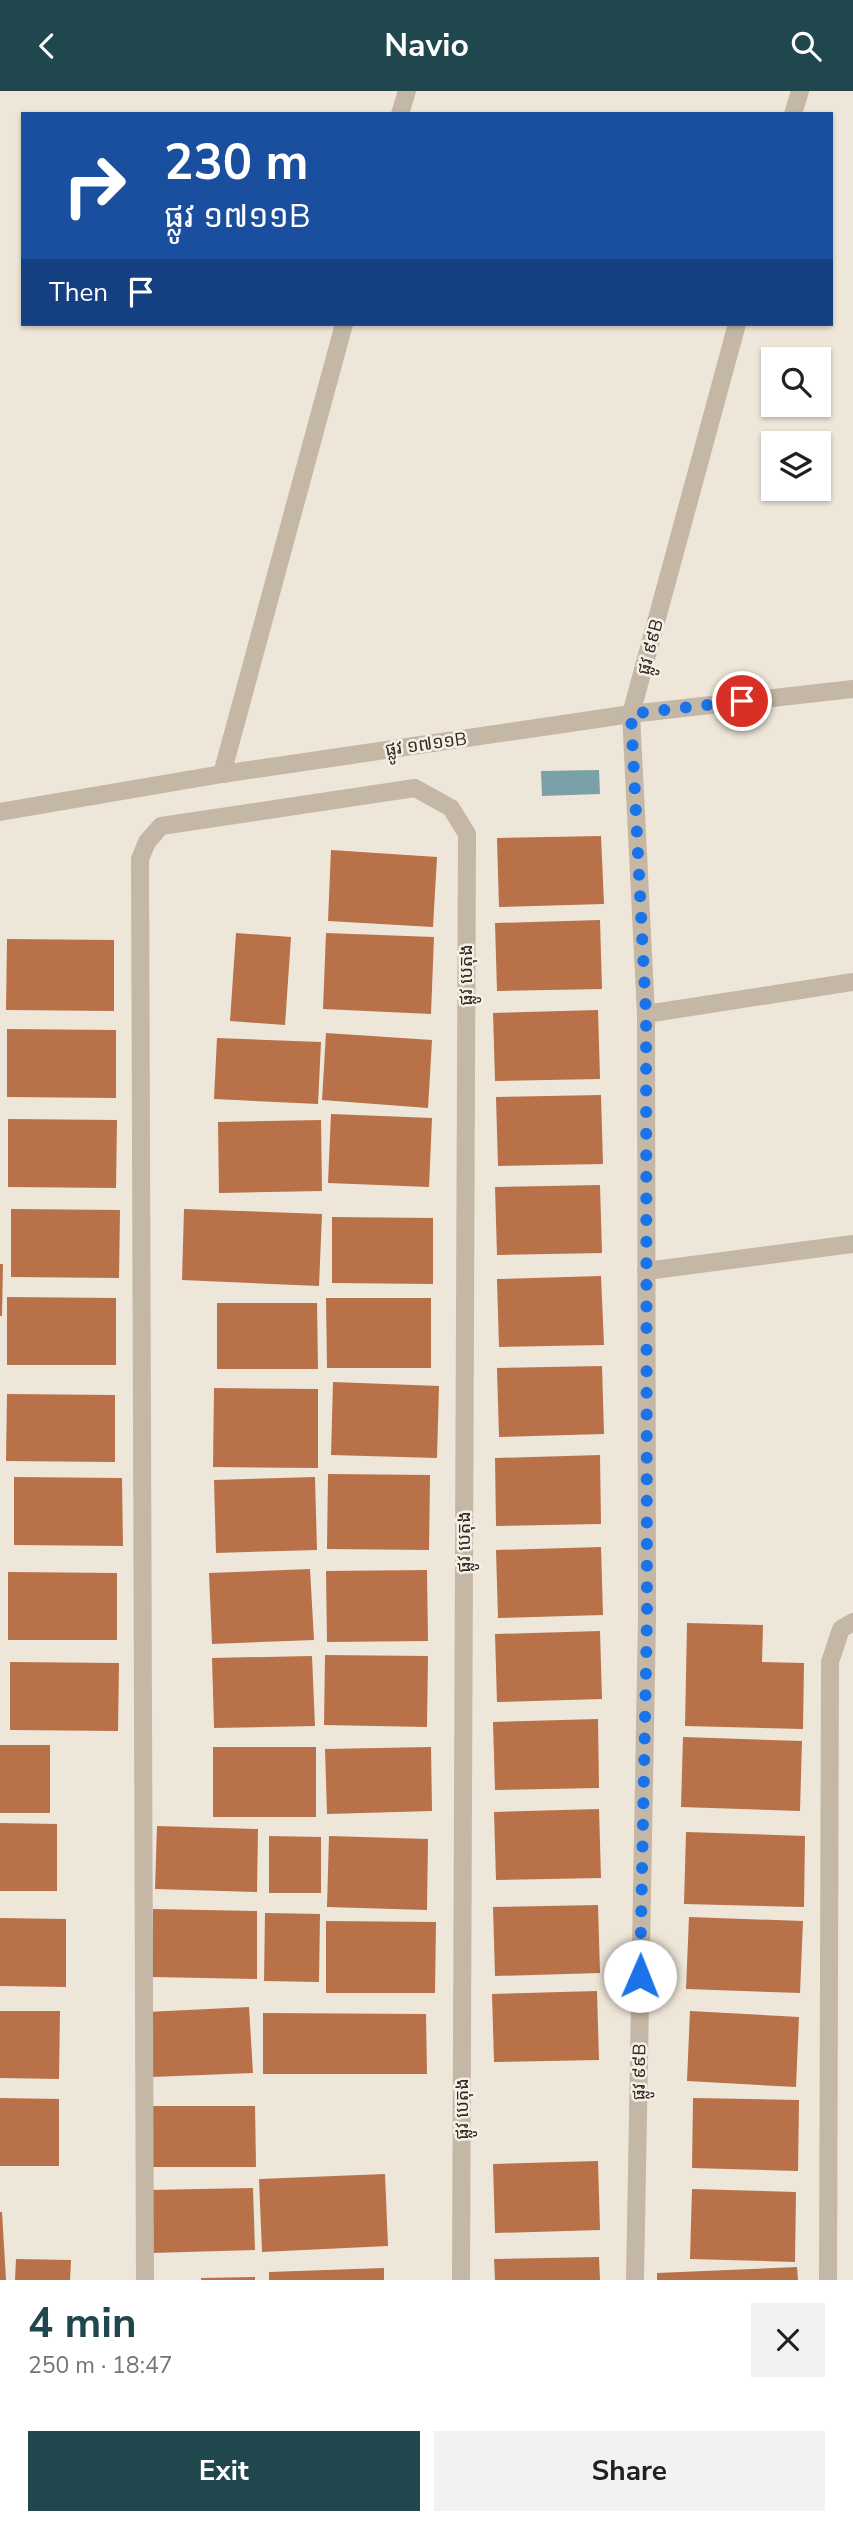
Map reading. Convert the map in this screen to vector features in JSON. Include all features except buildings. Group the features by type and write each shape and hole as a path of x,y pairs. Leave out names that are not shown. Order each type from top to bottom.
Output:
{"street":[{"path":"401,112 407,91"},
{"path":"794,112 800,91"},
{"path":"222,774 343,326"},
{"name":"ផ្លូវ ៩៩B","path":"635,2280 647,1617 646,1014 631,714 736,326"},
{"name":"ផ្លូវ ១៧១១B","path":"0,812 222,774 631,714 853,689"},
{"name":"ផ្លូវ បេតុង","path":"145,2280 140,859 147,842 161,826 415,788 451,808 467,834 461,2280"},
{"path":"646,1014 853,982"},
{"path":"646,1271 853,1244"},
{"path":"828,2280 830,1662 841,1629 853,1622"}],"water":[{"path":"599,770 600,794 542,796 541,771"}],"route":[{"path":"640,1976 647,1617 646,1014 631,714 742,701"}]}
